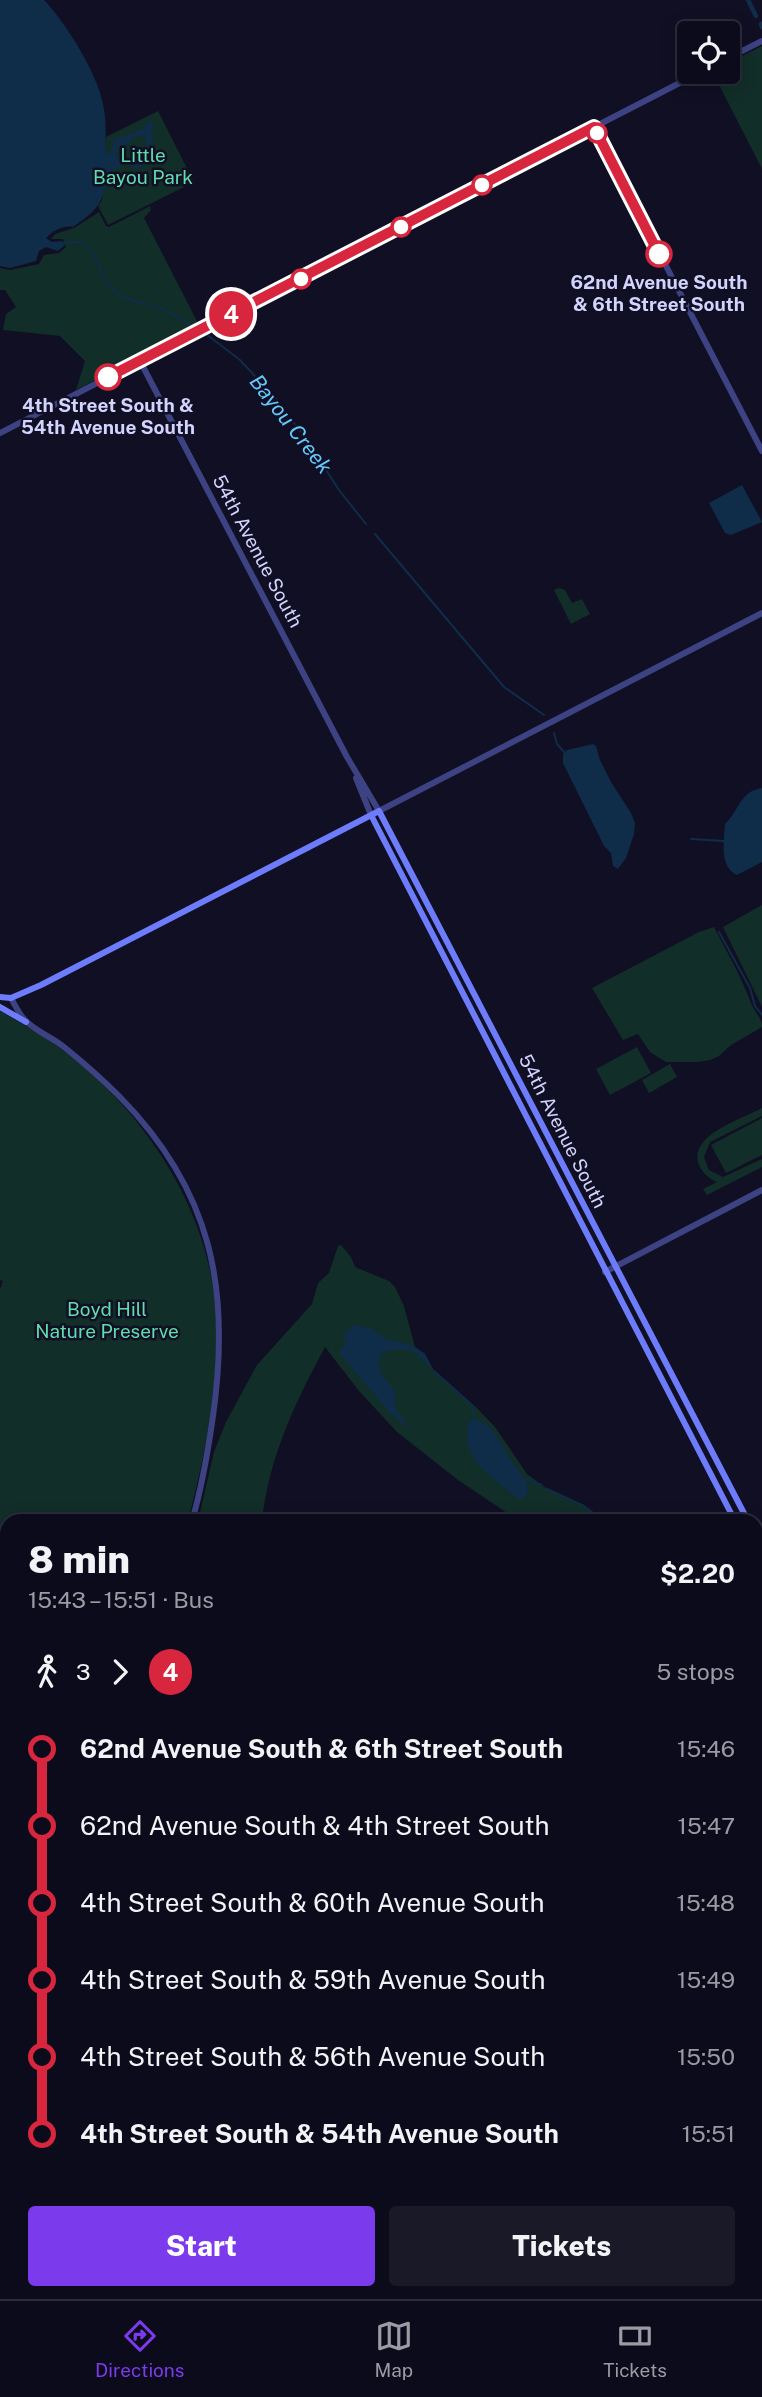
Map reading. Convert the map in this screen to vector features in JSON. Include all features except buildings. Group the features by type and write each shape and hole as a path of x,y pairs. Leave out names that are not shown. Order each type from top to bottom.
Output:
{"main road":[{"path":"0,997 10,998 41,985 379,811"},
{"name":"54th Avenue South","path":"379,811 744,1514"},
{"name":"54th Avenue South","path":"371,815 731,1514"},
{"path":"0,1007 26,1022"}],"street":[{"path":"740,52 762,41"},
{"path":"0,433 678,84"},
{"path":"594,127 762,451"},
{"name":"54th Avenue South","path":"141,360 347,757 379,811"},
{"path":"379,811 762,613"},
{"name":"54th Avenue South","path":"347,757 371,815"},
{"path":"10,998 26,1022 85,1064 145,1125 176,1167 190,1193 204,1230 215,1270 221,1334 209,1444 194,1514"},
{"path":"605,1272 762,1190"}],"green space":[{"path":"762,46 762,169 719,84 740,84 740,57"},
{"name":"Little Bayou Park","path":"158,111 194,182 108,225 98,206 102,200 106,137"},
{"path":"150,206 151,210 144,218 200,327 76,390 85,361 60,336 3,330 6,314 16,307 5,290 0,290 0,268 10,270 39,264 44,255 59,253 66,247 63,239 51,239 55,234 74,228 99,212 109,227"},
{"path":"554,590 565,590 572,603 582,599 590,614 571,624"},
{"path":"762,905 762,1007 723,927"},
{"path":"714,927 762,1027 731,1045 719,1056 698,1062 666,1062 650,1052 638,1034 623,1040 592,988 699,932"},
{"name":"Boyd Hill Nature Preserve","path":"0,1011 44,1037 111,1092 161,1156 182,1191 198,1228 209,1266 215,1305 216,1359 201,1468 190,1514 0,1514 0,1289 3,1281 0,1280"},
{"path":"637,1047 651,1073 610,1095 596,1069"},
{"path":"670,1064 677,1077 649,1093 642,1080"},
{"path":"762,1108 762,1116 710,1142 704,1157 709,1170 723,1177 762,1159 762,1167 707,1195 703,1189 717,1182 699,1166 698,1152 702,1143 720,1129"},
{"path":"762,1118 762,1155 726,1173 711,1145"},
{"path":"341,1245 351,1257 355,1267 389,1281 395,1287 404,1306 415,1347 425,1354 434,1371 443,1380 495,1427 527,1474 550,1491 584,1506 594,1514 509,1514 458,1480 397,1432 359,1391 325,1347 285,1431 265,1497 263,1514 200,1514 214,1452 226,1422 257,1365 312,1304 318,1283 329,1273 338,1246"}],"water":[{"path":"0,0 44,0 71,35 100,92 104,110 106,154 110,153 114,140 142,129 151,120 154,125 151,133 155,157 137,169 126,163 106,174 104,192 93,211 73,227 58,229 46,238 52,242 62,241 65,245 58,251 46,247 39,251 36,261 10,268 0,266","holes":["145,135 147,149 142,162 116,155 118,146 128,145 133,137"]},
{"path":"742,485 762,522 731,535 725,533 709,503"},
{"path":"593,744 635,823 626,858 618,869 613,866 611,853 604,846 563,763 563,755 567,750"},
{"path":"762,788 762,862 737,875 727,866 725,860 725,824 744,797"},
{"path":"353,1325 370,1328 388,1340 410,1344 425,1354 434,1371 408,1350 383,1352 380,1358 380,1369 395,1391 395,1407 410,1429 390,1413 340,1354 347,1342 343,1336"},
{"path":"474,1419 491,1429 522,1475 528,1493 523,1499 518,1499 489,1475 474,1458 467,1436 469,1422"}],"waterway":[{"path":"748,0 756,16"},
{"name":"Bayou Creek","path":"63,243 75,242 89,248 109,285 119,294 158,307 197,328"},
{"name":"Bayou Creek","path":"206,334 240,360 276,399 366,524"},
{"name":"Bayou Creek","path":"375,534 504,687 544,715"},
{"name":"Bayou Creek","path":"554,733 557,744 565,753"},
{"name":"Bayou Creek","path":"691,839 724,841"},
{"path":"719,932 762,1015"},
{"path":"434,1371 472,1405 474,1419"},
{"path":"524,1479 542,1485"},
{"path":"547,1489 584,1506 594,1514"}],"bus line":[{"name":"4","path":"108,377 594,127 659,254"}],"place":[{"name":"62nd Avenue South & 6th Street South","path":"659,254"},
{"name":"4th Street South & 54th Avenue South","path":"108,377"}]}
